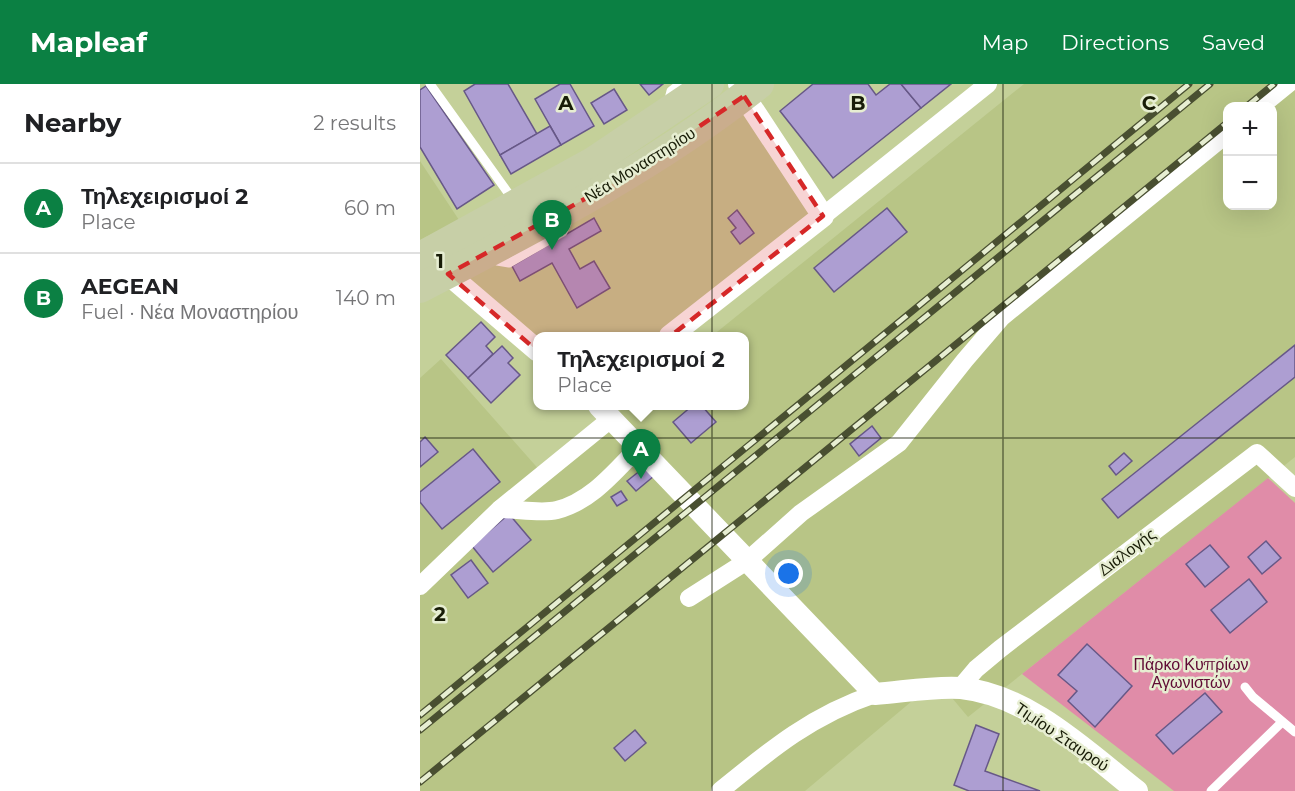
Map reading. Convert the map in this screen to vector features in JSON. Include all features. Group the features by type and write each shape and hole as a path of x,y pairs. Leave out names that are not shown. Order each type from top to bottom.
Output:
{"main road":[{"name":"Νέα Μοναστηρίου","path":"420,257 593,162 709,84"},
{"name":"Νέα Μοναστηρίου","path":"420,288 623,178 747,88"}],"street":[{"path":"675,332 988,84"},
{"path":"1266,102 1288,84"},
{"path":"747,88 823,216"},
{"path":"689,598 747,561 801,513 899,442 1002,317 1223,136"},
{"path":"448,274 533,348"},
{"path":"420,586 605,412 875,694 841,706 814,720 720,791"},
{"path":"500,509 555,511 574,504 591,494 639,447"},
{"name":"Διαλογής","path":"960,688 976,669 1000,649 1257,453 1295,488"},
{"name":"Τιμίου Σταυρού","path":"875,694 960,688 1010,702 1039,718 1137,791"}],"lane":[{"path":"430,84 517,205"},
{"path":"669,99 671,91 680,84"},
{"path":"497,261 509,263 563,232 568,221"},
{"path":"1245,687 1295,732"},
{"path":"1212,791 1282,722"}],"highlighted area":[{"path":"744,96 823,216 592,398 448,274 623,178"}],"shaded area":[{"path":"1024,84 1295,84 1295,457 968,717 937,680 805,791 420,791 420,378 441,359 542,473 621,410 749,410 749,332 717,332"},
{"path":"420,161 459,220 420,240"}],"green space":[{"name":"Πάρκο Κυπρίων Αγωνιστών","path":"1268,478 1295,503 1295,791 1174,791 1022,674"}],"building":[{"path":"475,84 508,84 537,134 500,155 464,91"},
{"path":"560,84 570,84 594,126 561,145 535,99"},
{"path":"640,84 663,84 649,95"},
{"path":"813,84 868,84 876,95 890,84 901,84 921,108 833,178 780,111"},
{"path":"901,84 951,84 921,108"},
{"path":"426,86 494,185 457,209 420,147 420,90"},
{"path":"614,89 627,110 604,124 591,103"},
{"path":"550,126 561,145 511,174 500,155"},
{"path":"887,208 907,232 834,292 814,268"},
{"path":"737,210 754,233 740,244 731,232 736,228 728,218"},
{"path":"594,218 601,231 569,249 580,269 594,261 610,288 577,308 552,263 520,281 512,266"},
{"path":"481,322 495,337 486,346 493,354 468,378 446,355"},
{"path":"1295,345 1295,377 1118,518 1102,499"},
{"path":"502,346 513,358 508,363 520,375 491,403 468,378"},
{"path":"687,410 706,410 716,422 691,443 673,422"},
{"path":"872,426 881,438 859,456 850,444"},
{"path":"425,437 438,452 420,467 420,442"},
{"path":"473,449 500,482 442,529 420,502 420,492"},
{"path":"1124,453 1132,461 1116,475 1109,466"},
{"path":"646,466 654,476 636,491 627,481"},
{"path":"621,491 627,500 617,506 611,497"},
{"path":"509,514 531,540 493,572 472,546"},
{"path":"1266,541 1281,558 1262,574 1248,557"},
{"path":"1210,545 1229,567 1205,587 1186,564"},
{"path":"471,560 488,583 468,598 451,575"},
{"path":"1249,579 1267,602 1230,633 1211,610"},
{"path":"1087,644 1132,686 1095,727 1068,701 1077,691 1058,675"},
{"path":"1205,693 1222,712 1173,754 1156,735"},
{"path":"976,725 999,734 985,771 1040,791 969,791 954,785"},
{"path":"635,730 646,743 625,761 614,748"}],"railway":[{"path":"420,715 1189,84"},
{"path":"420,730 1210,84"},
{"path":"1252,102 1274,84"},
{"path":"420,782 1223,126"}],"place":[{"name":"AEGEAN","path":"552,250"},
{"name":"Τηλεχειρισμοί 2","path":"641,479"}]}
